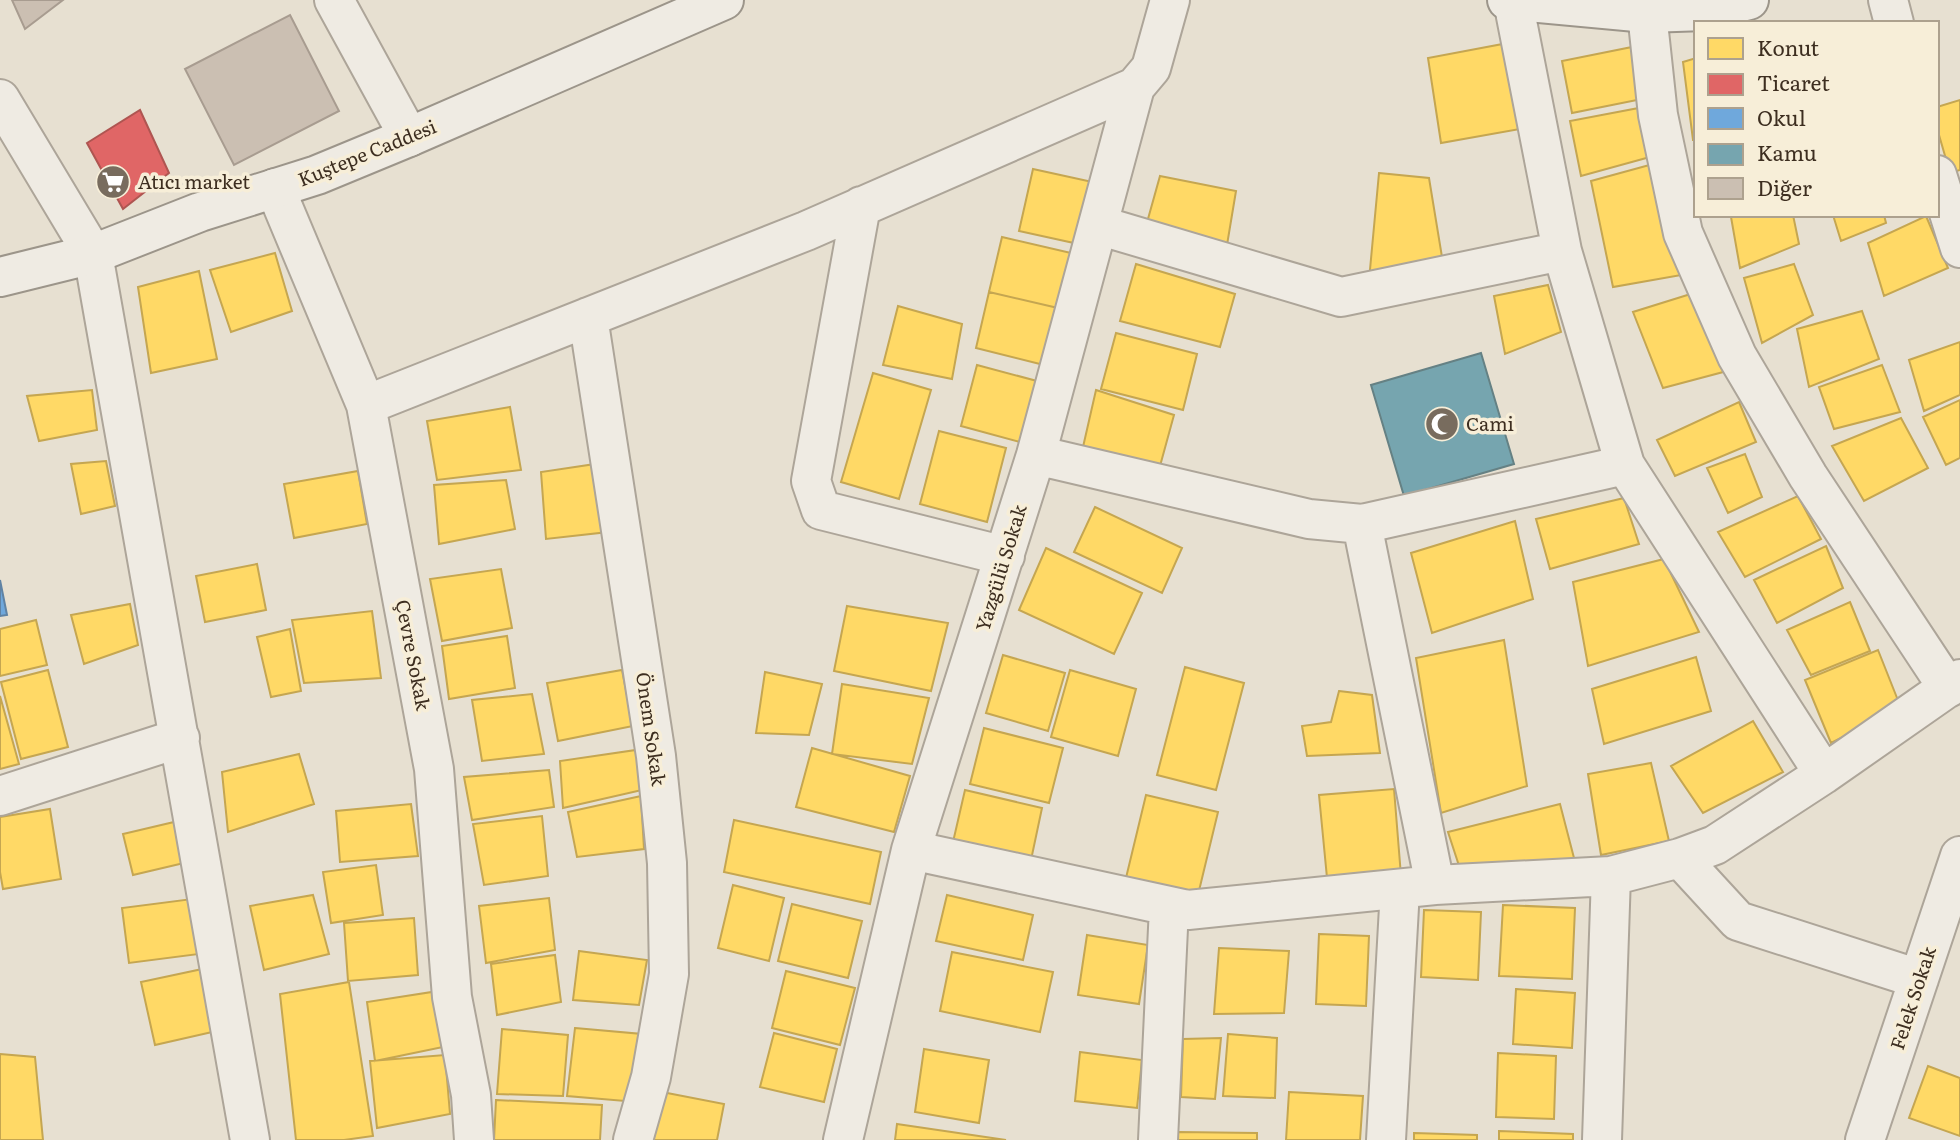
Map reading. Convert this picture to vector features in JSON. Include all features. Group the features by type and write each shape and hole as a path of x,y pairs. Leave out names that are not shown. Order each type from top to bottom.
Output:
{"street":[{"path":"334,0 409,137"},
{"name":"Kuştepe Caddesi","path":"0,277 93,254 200,212 317,175 724,0"},
{"name":"Yazgülü Sokak","path":"843,1140 911,850 1036,455 1135,87 1151,68 1170,0"},
{"path":"1749,0 1705,11 1647,13 1510,1 1562,251 1625,465 1824,774"},
{"path":"1888,0 1893,21"},
{"path":"911,850 1188,911 1417,887 1611,876 1680,858 1715,845 1824,774 1954,683 1808,476 1737,356 1726,332 1683,233 1658,115 1647,13"},
{"path":"366,405 806,231 1135,87"},
{"path":"0,99 93,254 250,1140"},
{"path":"1939,181 1960,248"},
{"name":"Çevre Sokak","path":"275,188 366,405 434,769 452,998 471,1095 474,1140"},
{"path":"861,206 811,481 821,510 1005,556"},
{"path":"1098,225 1340,296 1562,251"},
{"name":"Önem Sokak","path":"588,317 656,756 667,863 669,974 651,1077 633,1140"},
{"path":"1036,455 1309,519 1362,524 1625,465"},
{"path":"1362,524 1417,887 1386,1140"},
{"path":"0,796 180,738"},
{"name":"Felek Sokak","path":"1866,1140 1960,856"},
{"path":"1680,858 1738,921 1919,979"},
{"path":"1602,1140 1611,876"},
{"path":"1158,1140 1169,907"}],"building: Konut":[{"path":"1508,43 1520,129 1441,143 1428,58"},
{"path":"1637,46 1647,98 1572,113 1562,61"},
{"path":"1694,59 1694,140 1693,140 1683,62"},
{"path":"1960,100 1960,170 1950,173 1939,135 1939,106"},
{"path":"1644,107 1650,157 1581,176 1570,121"},
{"path":"1664,161 1687,274 1613,287 1591,181"},
{"path":"1033,169 1097,183 1083,245 1019,231"},
{"path":"1379,173 1429,178 1442,257 1368,291"},
{"path":"1160,176 1236,191 1227,245 1146,226"},
{"path":"1731,217 1793,217 1799,244 1740,268"},
{"path":"1834,217 1884,217 1886,223 1841,241"},
{"path":"1926,217 1948,268 1884,296 1868,243"},
{"path":"1002,237 1071,253 1058,308 989,292"},
{"path":"275,253 292,311 231,332 210,270"},
{"path":"1136,264 1235,294 1220,347 1120,321"},
{"path":"1794,264 1813,315 1762,343 1744,278"},
{"path":"199,271 217,359 151,373 138,287"},
{"path":"1548,285 1561,332 1505,354 1494,296"},
{"path":"989,292 1058,308 1044,365 976,348"},
{"path":"1697,292 1727,371 1663,388 1633,312"},
{"path":"898,306 962,324 952,379 883,365"},
{"path":"1862,311 1879,359 1809,387 1797,329"},
{"path":"1116,333 1197,354 1183,410 1101,389"},
{"path":"1960,342 1960,395 1924,411 1909,360"},
{"path":"977,365 1037,381 1020,442 961,426"},
{"path":"1882,365 1900,412 1834,429 1819,387"},
{"path":"873,373 931,390 899,499 841,482"},
{"path":"92,390 97,430 39,441 27,396"},
{"path":"1096,390 1174,415 1160,466 1083,447"},
{"path":"1960,400 1960,458 1946,465 1923,417"},
{"path":"1739,402 1756,442 1675,476 1657,440"},
{"path":"510,407 521,470 437,480 427,421"},
{"path":"1901,418 1928,468 1864,501 1832,446"},
{"path":"939,431 1006,448 987,522 920,504"},
{"path":"1745,454 1762,497 1728,513 1707,468"},
{"path":"106,461 115,506 81,514 71,464"},
{"path":"602,463 608,532 546,539 541,472"},
{"path":"358,471 367,524 294,538 284,484"},
{"path":"506,480 515,529 439,544 434,485"},
{"path":"1798,496 1821,539 1745,577 1718,532"},
{"path":"1624,498 1639,544 1550,569 1536,519"},
{"path":"1095,507 1182,548 1162,593 1074,552"},
{"path":"1515,521 1533,599 1432,633 1411,553"},
{"path":"1826,546 1843,588 1777,623 1754,580"},
{"path":"1046,548 1142,593 1114,654 1019,610"},
{"path":"1664,559 1699,632 1588,666 1573,582"},
{"path":"257,564 266,610 205,622 196,576"},
{"path":"501,569 512,628 442,641 430,579"},
{"path":"1850,602 1870,651 1811,675 1787,630"},
{"path":"130,604 138,645 84,664 71,615"},
{"path":"847,606 948,623 931,691 834,671"},
{"path":"372,611 381,678 304,683 292,620"},
{"path":"36,620 47,665 0,676 0,629"},
{"path":"290,629 301,691 271,697 257,637"},
{"path":"507,636 515,688 449,699 442,646"},
{"path":"1504,640 1527,786 1441,813 1416,658"},
{"path":"1878,650 1901,708 1831,743 1805,680"},
{"path":"1003,655 1065,673 1048,731 986,713"},
{"path":"1696,657 1711,711 1604,744 1592,689"},
{"path":"1185,667 1244,683 1216,790 1157,775"},
{"path":"48,670 68,747 21,759 1,682"},
{"path":"622,670 633,726 558,741 547,683"},
{"path":"1070,670 1136,689 1118,756 1051,737"},
{"path":"765,672 822,684 809,735 756,733"},
{"path":"842,684 929,698 912,764 832,754"},
{"path":"1339,691 1372,695 1380,753 1307,756 1302,726 1331,722"},
{"path":"532,694 544,754 482,761 472,700"},
{"path":"0,696 19,764 0,769"},
{"path":"1753,721 1783,772 1703,813 1671,766"},
{"path":"984,728 1063,748 1049,803 970,784"},
{"path":"812,748 910,776 894,832 796,807"},
{"path":"636,750 642,790 563,808 560,761"},
{"path":"299,754 314,804 228,832 222,772"},
{"path":"1651,763 1669,841 1601,855 1588,774"},
{"path":"549,770 554,807 472,820 464,777"},
{"path":"1394,789 1401,876 1328,888 1319,795"},
{"path":"965,790 1042,808 1031,860 953,842"},
{"path":"1146,795 1218,812 1197,899 1125,882"},
{"path":"641,796 644,849 577,857 568,812"},
{"path":"411,804 418,856 340,862 336,811"},
{"path":"1560,804 1574,858 1464,881 1448,832"},
{"path":"50,809 61,879 3,889 0,872 0,817"},
{"path":"542,816 548,876 484,885 473,824"},
{"path":"734,820 881,852 870,904 724,872"},
{"path":"174,822 184,863 133,875 123,834"},
{"path":"376,865 383,915 331,923 323,872"},
{"path":"733,885 784,898 769,961 718,948"},
{"path":"313,895 329,954 264,970 250,906"},
{"path":"947,895 1033,915 1023,960 936,941"},
{"path":"549,898 555,950 486,963 479,906"},
{"path":"192,899 199,954 129,963 122,908"},
{"path":"792,904 862,921 848,978 778,961"},
{"path":"1503,905 1575,908 1572,979 1499,976"},
{"path":"1424,910 1481,912 1478,980 1421,977"},
{"path":"414,918 418,975 348,981 344,923"},
{"path":"1319,934 1369,936 1366,1006 1316,1004"},
{"path":"1087,935 1148,945 1139,1004 1078,995"},
{"path":"1219,948 1289,951 1284,1013 1214,1014"},
{"path":"579,951 647,960 639,1005 573,1000"},
{"path":"952,952 1053,972 1040,1032 940,1011"},
{"path":"555,955 561,1002 497,1015 491,964"},
{"path":"207,968 221,1030 155,1045 141,982"},
{"path":"786,971 855,988 840,1045 772,1028"},
{"path":"349,982 373,1136 344,1140 296,1140 280,994"},
{"path":"1516,989 1575,993 1572,1048 1513,1044"},
{"path":"432,992 443,1047 375,1061 367,1002"},
{"path":"575,1028 642,1034 625,1101 567,1096"},
{"path":"502,1029 568,1035 563,1096 497,1094"},
{"path":"774,1033 837,1049 824,1102 760,1087"},
{"path":"1228,1034 1277,1038 1275,1098 1223,1096"},
{"path":"1221,1038 1215,1099 1181,1097 1183,1039"},
{"path":"924,1049 989,1060 979,1123 915,1112"},
{"path":"1080,1052 1142,1060 1137,1108 1075,1101"},
{"path":"1498,1053 1556,1056 1554,1119 1496,1117"},
{"path":"0,1054 35,1057 43,1140 0,1140"},
{"path":"445,1055 450,1114 377,1128 370,1061"},
{"path":"1928,1066 1960,1078 1960,1136 1909,1118"},
{"path":"662,1092 724,1104 717,1140 653,1140"},
{"path":"1289,1092 1363,1096 1360,1140 1286,1140"},
{"path":"496,1100 602,1105 600,1140 494,1140"},
{"path":"897,1124 1006,1140 895,1140"},
{"path":"1499,1131 1573,1134 1573,1140 1499,1140"},
{"path":"1178,1132 1257,1133 1257,1140 1177,1140"},
{"path":"1414,1133 1477,1135 1477,1140 1414,1140"}],"building: Ticaret":[{"path":"140,110 169,173 123,209 87,143"}],"building: Okul":[{"path":"0,580 7,615 0,616"}],"building: Kamu":[{"name":"Cami","path":"1481,353 1514,464 1404,496 1371,385"}],"building: Diğer":[{"path":"12,0 63,0 25,29"},
{"path":"290,15 339,111 234,165 185,69"}],"place":[{"name":"Atıcı market","path":"113,182"},
{"name":"Cami","path":"1442,424"}]}
